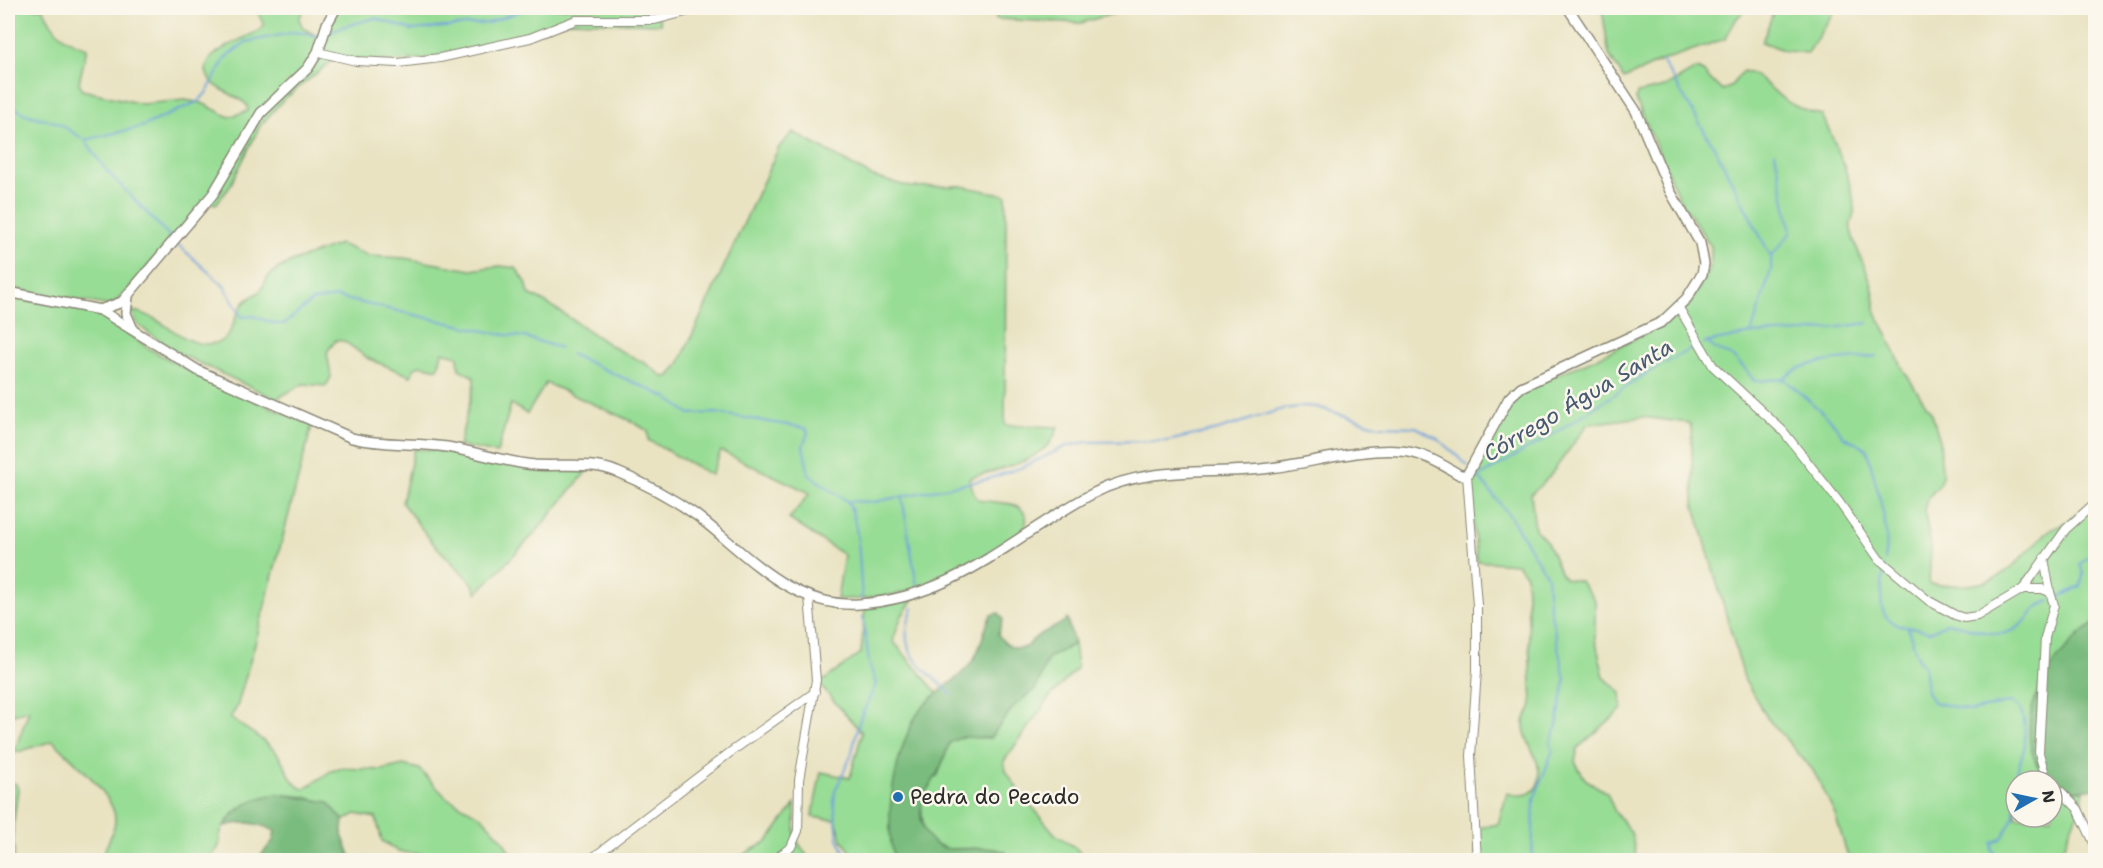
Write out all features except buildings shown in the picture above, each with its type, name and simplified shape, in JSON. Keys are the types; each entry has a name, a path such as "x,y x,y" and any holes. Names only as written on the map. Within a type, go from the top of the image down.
{"street":[{"path":"100,310 120,304 129,295 219,186 261,113 302,74 318,52 327,24 336,8"},
{"path":"318,52 356,61 398,63 440,58 517,41 576,20 655,21 701,8"},
{"path":"1477,861 1471,756 1478,615 1467,475 1509,398 1521,387 1649,329 1679,308 1702,274 1704,264 1703,248 1670,191 1636,111 1568,8"},
{"path":"8,292 100,310 199,371 352,438 371,443 431,445 534,465 592,466 620,472 679,504 764,573 809,596 859,604 921,592 948,582 972,570 1094,493 1137,477 1268,468 1391,451 1426,456 1460,475 1467,475"},
{"path":"129,295 126,313 133,329"},
{"path":"1679,308 1713,366 1783,431 1839,502 1879,559 1929,601 1964,618 1982,613 2024,589 2071,523 2096,502"},
{"path":"2044,558 2052,598 2045,638 2039,753 2044,769"},
{"path":"2024,589 2042,589 2052,598"},
{"path":"774,861 791,847 798,831 799,780 815,692 816,671 809,596"},
{"path":"590,861 732,752 815,692"},
{"path":"2064,795 2078,809 2096,847"}],"green space":[{"path":"8,8 43,8 51,24 60,34 87,48 79,82 82,90 142,104 185,100 202,103 229,117 248,111 247,105 212,82 206,72 207,64 222,49 261,29 264,25 256,9 259,8 304,8 299,19 303,28 321,39 336,8 655,8 661,24 570,21 523,37 435,58 374,63 337,57 283,100 260,126 229,188 216,204 204,201 128,290 111,306 8,288"},
{"path":"996,8 1133,8 1081,23 996,19"},
{"path":"1602,8 1747,8 1737,18 1725,39 1661,61 1624,79 1609,55"},
{"path":"1775,8 1836,8 1808,53 1786,51 1762,42"},
{"path":"1696,69 1703,72 1721,90 1731,85 1743,71 1755,75 1791,104 1822,115 1843,163 1851,190 1854,212 1851,230 1873,289 1875,310 1904,371 1932,414 1940,441 1942,476 1924,509 1931,547 1929,584 1969,585 1996,578 2018,561 2048,532 2062,525 2095,500 2095,623 2078,636 2052,769 2004,769 2004,829 2064,829 2064,789 2084,791 2068,834 2064,851 2065,860 1849,860 1835,814 1812,769 1768,719 1745,681 1694,503 1691,427 1689,423 1642,417 1588,424 1549,477 1531,494 1535,529 1547,542 1561,574 1565,579 1580,581 1595,600 1595,638 1604,677 1621,693 1622,709 1578,748 1575,762 1585,779 1607,793 1615,812 1631,832 1637,860 1477,860 1477,828 1498,824 1507,793 1528,794 1536,787 1539,774 1537,761 1524,726 1532,705 1526,575 1517,564 1477,561 1469,483 1473,482 1473,472 1516,396 1526,387 1595,359 1670,321 1687,308 1706,276 1711,262 1711,246 1679,198 1636,100 1637,93 1665,87"},
{"path":"793,132 873,177 911,187 961,186 1006,195 1005,425 1058,427 1053,439 1034,456 1008,467 969,478 975,496 980,500 1007,503 1020,508 1026,520 1021,532 1007,546 964,570 910,591 874,598 837,599 844,555 789,519 810,493 721,451 711,475 648,440 648,431 631,421 546,383 527,414 511,404 497,453 459,446 474,377 459,369 458,356 442,352 438,369 420,365 414,369 411,376 369,359 344,341 336,340 327,352 331,377 326,386 303,384 276,399 176,352 138,325 131,311 152,317 187,339 206,344 216,343 228,335 240,309 247,300 259,292 273,272 340,244 369,256 404,258 471,270 500,266 516,268 526,282 529,294 560,311 608,344 650,366 663,377 670,376 679,364 779,147"},
{"path":"8,298 63,305 108,318 148,348 206,380 312,425 256,640 237,707 230,718 271,747 295,783 304,789 331,771 342,768 382,770 403,765 419,769 447,798 481,816 502,839 514,860 448,860 437,855 399,852 382,841 376,818 355,814 344,821 334,810 321,803 291,795 260,799 234,813 220,834 218,848 208,860 102,860 115,821 114,811 101,789 53,741 14,753 29,710 8,715"},
{"path":"414,449 437,450 534,470 587,471 536,532 477,593 472,583 432,542 402,503"},
{"path":"913,599 901,617 893,641 938,694 924,707 893,856 895,860 857,860 842,840 836,820 812,817 821,772 850,778 862,733 819,684 861,653 865,608"},
{"path":"999,613 1003,619 998,634 1015,648 1028,646 1036,637 1067,619 1074,644 1048,658 1036,688 1015,705 990,738 962,737 950,742 937,775 924,796 921,813 924,830 934,843 951,849 999,850 1006,852 1008,860 895,860 891,844 891,804 899,761 912,723 921,709 972,662 991,615"},
{"path":"2095,623 2095,788 2076,790 2064,787 2064,769 2040,769 2032,752 2029,736 2034,702 2044,679 2058,658"},
{"path":"1074,644 1077,668 1049,698 1004,761 1006,771 1019,791 1055,834 1076,848 1085,860 1008,860 982,848 948,849 931,842 924,832 921,803 930,782 938,775 950,742 962,737 990,738 1015,705 1036,688 1048,658"},
{"path":"8,781 16,784 18,789 13,826 14,860 8,860"},
{"path":"278,794 328,802 344,821 342,835 352,860 257,860 273,841 275,831 250,823 225,826 235,813 247,804 261,797"},
{"path":"795,804 795,838 810,860 734,860 768,841"}],"waterway":[{"path":"330,33 342,27 375,18 412,30 488,23 528,8"},
{"path":"85,140 141,127 199,101 207,92 226,57 246,42 296,32 319,36"},
{"path":"1662,61 1714,147 1771,257"},
{"name":"Córrego Água Santa","path":"8,103 25,114 58,123 85,140 105,169 171,238"},
{"path":"1751,334 1771,270 1771,257 1791,232 1775,152"},
{"name":"Córrego Água Santa","path":"175,242 224,286 242,317 253,316 276,324 284,324 312,301 336,297 498,334 524,337 560,348"},
{"path":"1704,343 1751,334 1805,332 1868,323"},
{"name":"Córrego Água Santa","path":"1708,342 1714,349 1737,360 1754,381 1784,379 1831,420 1843,436 1867,449 1884,519 1887,547 1885,560"},
{"name":"Córrego Água Santa","path":"1479,477 1557,432 1644,375 1692,348"},
{"name":"Córrego Água Santa","path":"570,354 666,397 690,414 715,413 805,428 808,432 803,447 809,475 847,501 874,502 988,479 1023,467 1067,446 1086,442 1167,441 1218,430 1279,410 1304,406 1317,407 1379,426 1416,427 1438,439 1468,466"},
{"path":"1783,379 1791,372 1813,364 1876,356"},
{"path":"1476,474 1510,516 1547,576 1549,605 1565,680 1557,726 1550,743 1553,750 1534,799 1532,860"},
{"path":"902,497 917,586"},
{"path":"847,501 855,521 857,534 862,601"},
{"name":"Córrego Água Santa","path":"2055,599 2081,586 2083,574 2080,564 2096,550"},
{"name":"Córrego Água Santa","path":"1884,566 1882,609 1892,622 1902,626 1930,631 1947,623 1995,634 2005,633 2014,630 2037,608 2050,601"},
{"path":"913,608 908,624 909,648 922,667 952,695"},
{"path":"848,860 838,838 834,802 835,791 851,756 860,719 876,684 869,663 863,617"},
{"path":"1908,628 1918,659 1924,666 1927,692 1933,702 1971,711 2012,702 2019,707 2024,719 2025,745 2016,776 2014,816 2002,838 1992,843 1992,850 1999,860"}],"place":[{"name":"Pedra do Pecado","path":"898,797"}]}
